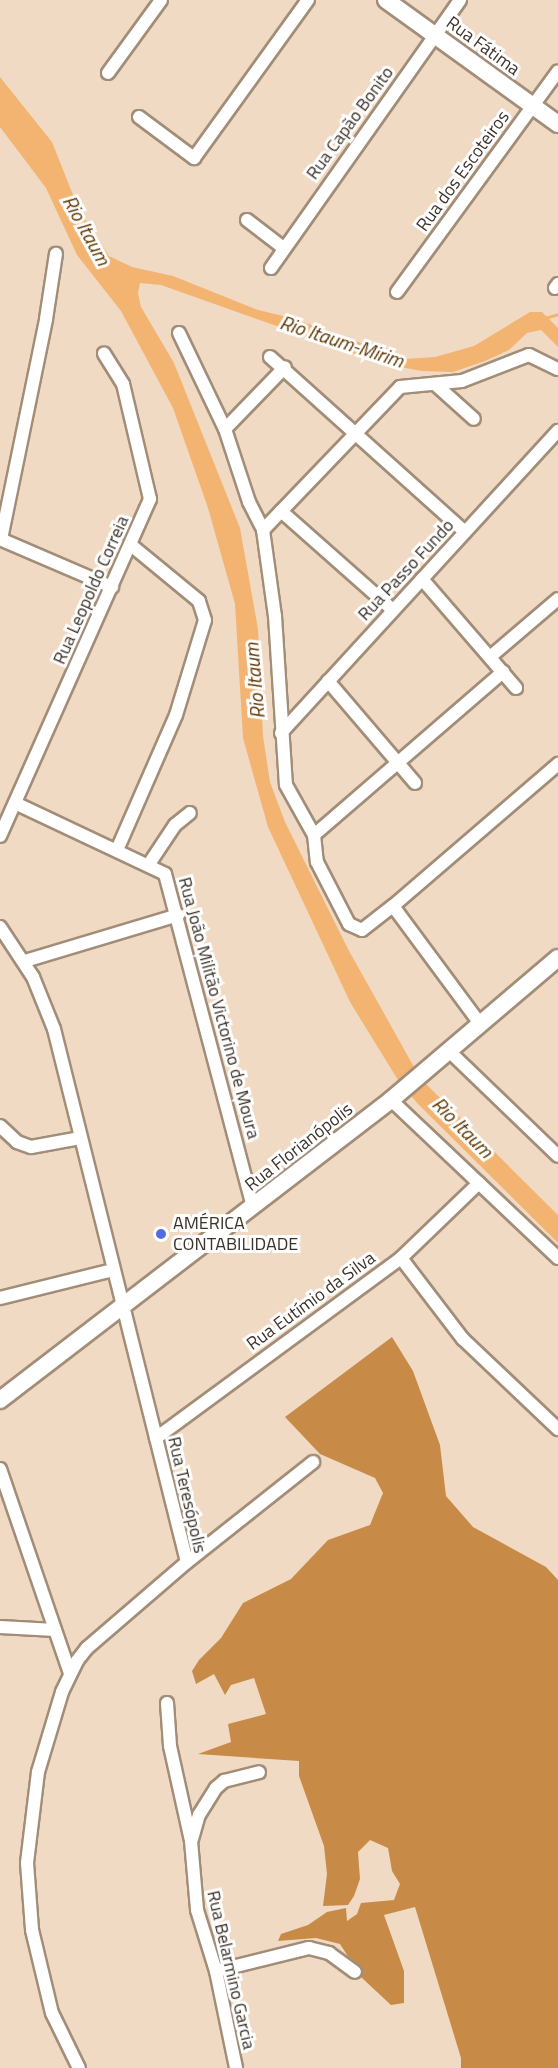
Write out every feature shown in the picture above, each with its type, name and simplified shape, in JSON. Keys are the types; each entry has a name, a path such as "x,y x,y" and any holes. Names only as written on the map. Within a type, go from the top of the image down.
{"main road":[{"name":"Rua Fátima","path":"386,0 558,124"},
{"name":"Rua Florianópolis","path":"0,1400 123,1308 391,1100 558,958"}],"street":[{"path":"108,73 161,0"},
{"path":"139,117 194,158 308,0"},
{"name":"Rua Capão Bonito","path":"271,268 282,247 460,0"},
{"name":"Rua dos Escoteiros","path":"397,292 558,71"},
{"path":"247,220 282,247"},
{"path":"56,254 46,319 1,539 112,587"},
{"path":"179,333 225,429 249,502 263,530 275,616 286,785 314,835 317,862 354,929 368,927 558,764"},
{"name":"Rua Leopoldo Correia","path":"0,836 150,499 149,486 133,435 121,376 104,354"},
{"path":"263,530 393,391 406,386 475,378 529,355 558,369"},
{"path":"270,357 285,367 465,532"},
{"path":"225,429 285,367"},
{"path":"435,384 474,419"},
{"name":"Rua Passo Fundo","path":"281,733 558,431"},
{"path":"281,511 393,610"},
{"path":"117,850 176,715 205,620 199,601 131,545"},
{"path":"422,579 516,688"},
{"path":"490,657 558,599"},
{"path":"314,835 503,672"},
{"path":"328,681 415,783"},
{"name":"Rua João Militão Victorino de Moura","path":"15,803 149,864 165,874 178,915 253,1208"},
{"path":"149,864 175,825 190,813"},
{"path":"393,906 480,1025"},
{"path":"25,961 178,915"},
{"name":"Rua Teresópolis","path":"0,927 25,961 54,1029 187,1562 87,1648 70,1673 34,1795 28,1892 42,1978 62,2037 79,2068"},
{"path":"449,1051 558,1156"},
{"path":"391,1100 558,1258"},
{"path":"0,1126 17,1142 31,1147 80,1138"},
{"name":"Rua Eutímio da Silva","path":"156,1438 401,1258 479,1184"},
{"path":"401,1258 463,1339 558,1429"},
{"path":"0,1298 113,1270"},
{"path":"187,1562 313,1462"},
{"path":"0,1469 70,1673"},
{"path":"0,1627 55,1630"},
{"name":"Rua Belarmino Garcia","path":"167,1703 170,1746 191,1840 197,1910 216,1971 236,2068"},
{"path":"191,1840 200,1815 216,1788 224,1781 259,1772"},
{"path":"216,1971 309,1948 329,1953 355,1972"}],"shaded area":[{"path":"392,1337 413,1371 440,1445 446,1496 473,1527 546,1567 558,1580 558,2068 461,2068 461,2058 415,1907 384,1915 404,1971 404,2003 391,2005 362,1978 340,1944 316,1938 278,1941 281,1934 308,1925 327,1912 346,1908 347,1921 357,1914 361,1903 394,1900 400,1884 392,1871 388,1848 370,1840 358,1852 360,1879 348,1905 323,1906 327,1874 324,1846 299,1776 299,1761 198,1754 231,1742 228,1724 266,1714 254,1678 231,1685 225,1695 214,1674 196,1684 192,1671 199,1660 221,1638 243,1603 291,1579 328,1540 370,1525 383,1493 375,1478 320,1454 285,1417"}],"water":[{"path":"0,77 52,142 79,210 109,256 132,267 173,276 258,310 292,318 405,359 435,357 474,346 530,312 542,312 558,328 558,347 541,330 527,333 509,350 485,361 453,372 422,371 384,364 161,285 140,283 138,293 141,307 174,363 240,528 258,629 263,736 270,782 285,822 348,949 414,1067 426,1084 558,1215 558,1243 418,1104 398,1080 350,1002 268,827 243,738 235,604 208,508 173,408 121,311 77,255 46,188 0,127"}],"waterway":[{"path":"545,318 558,314"}],"place":[{"name":"AMÉRICA CONTABILIDADE","path":"161,1234"}],"water label":[{"name":"Rio Itaum","path":"87,230"},
{"name":"Rio Itaum-Mirim","path":"342,341"},
{"name":"Rio Itaum","path":"254,681"},
{"name":"Rio Itaum","path":"463,1127"}]}
